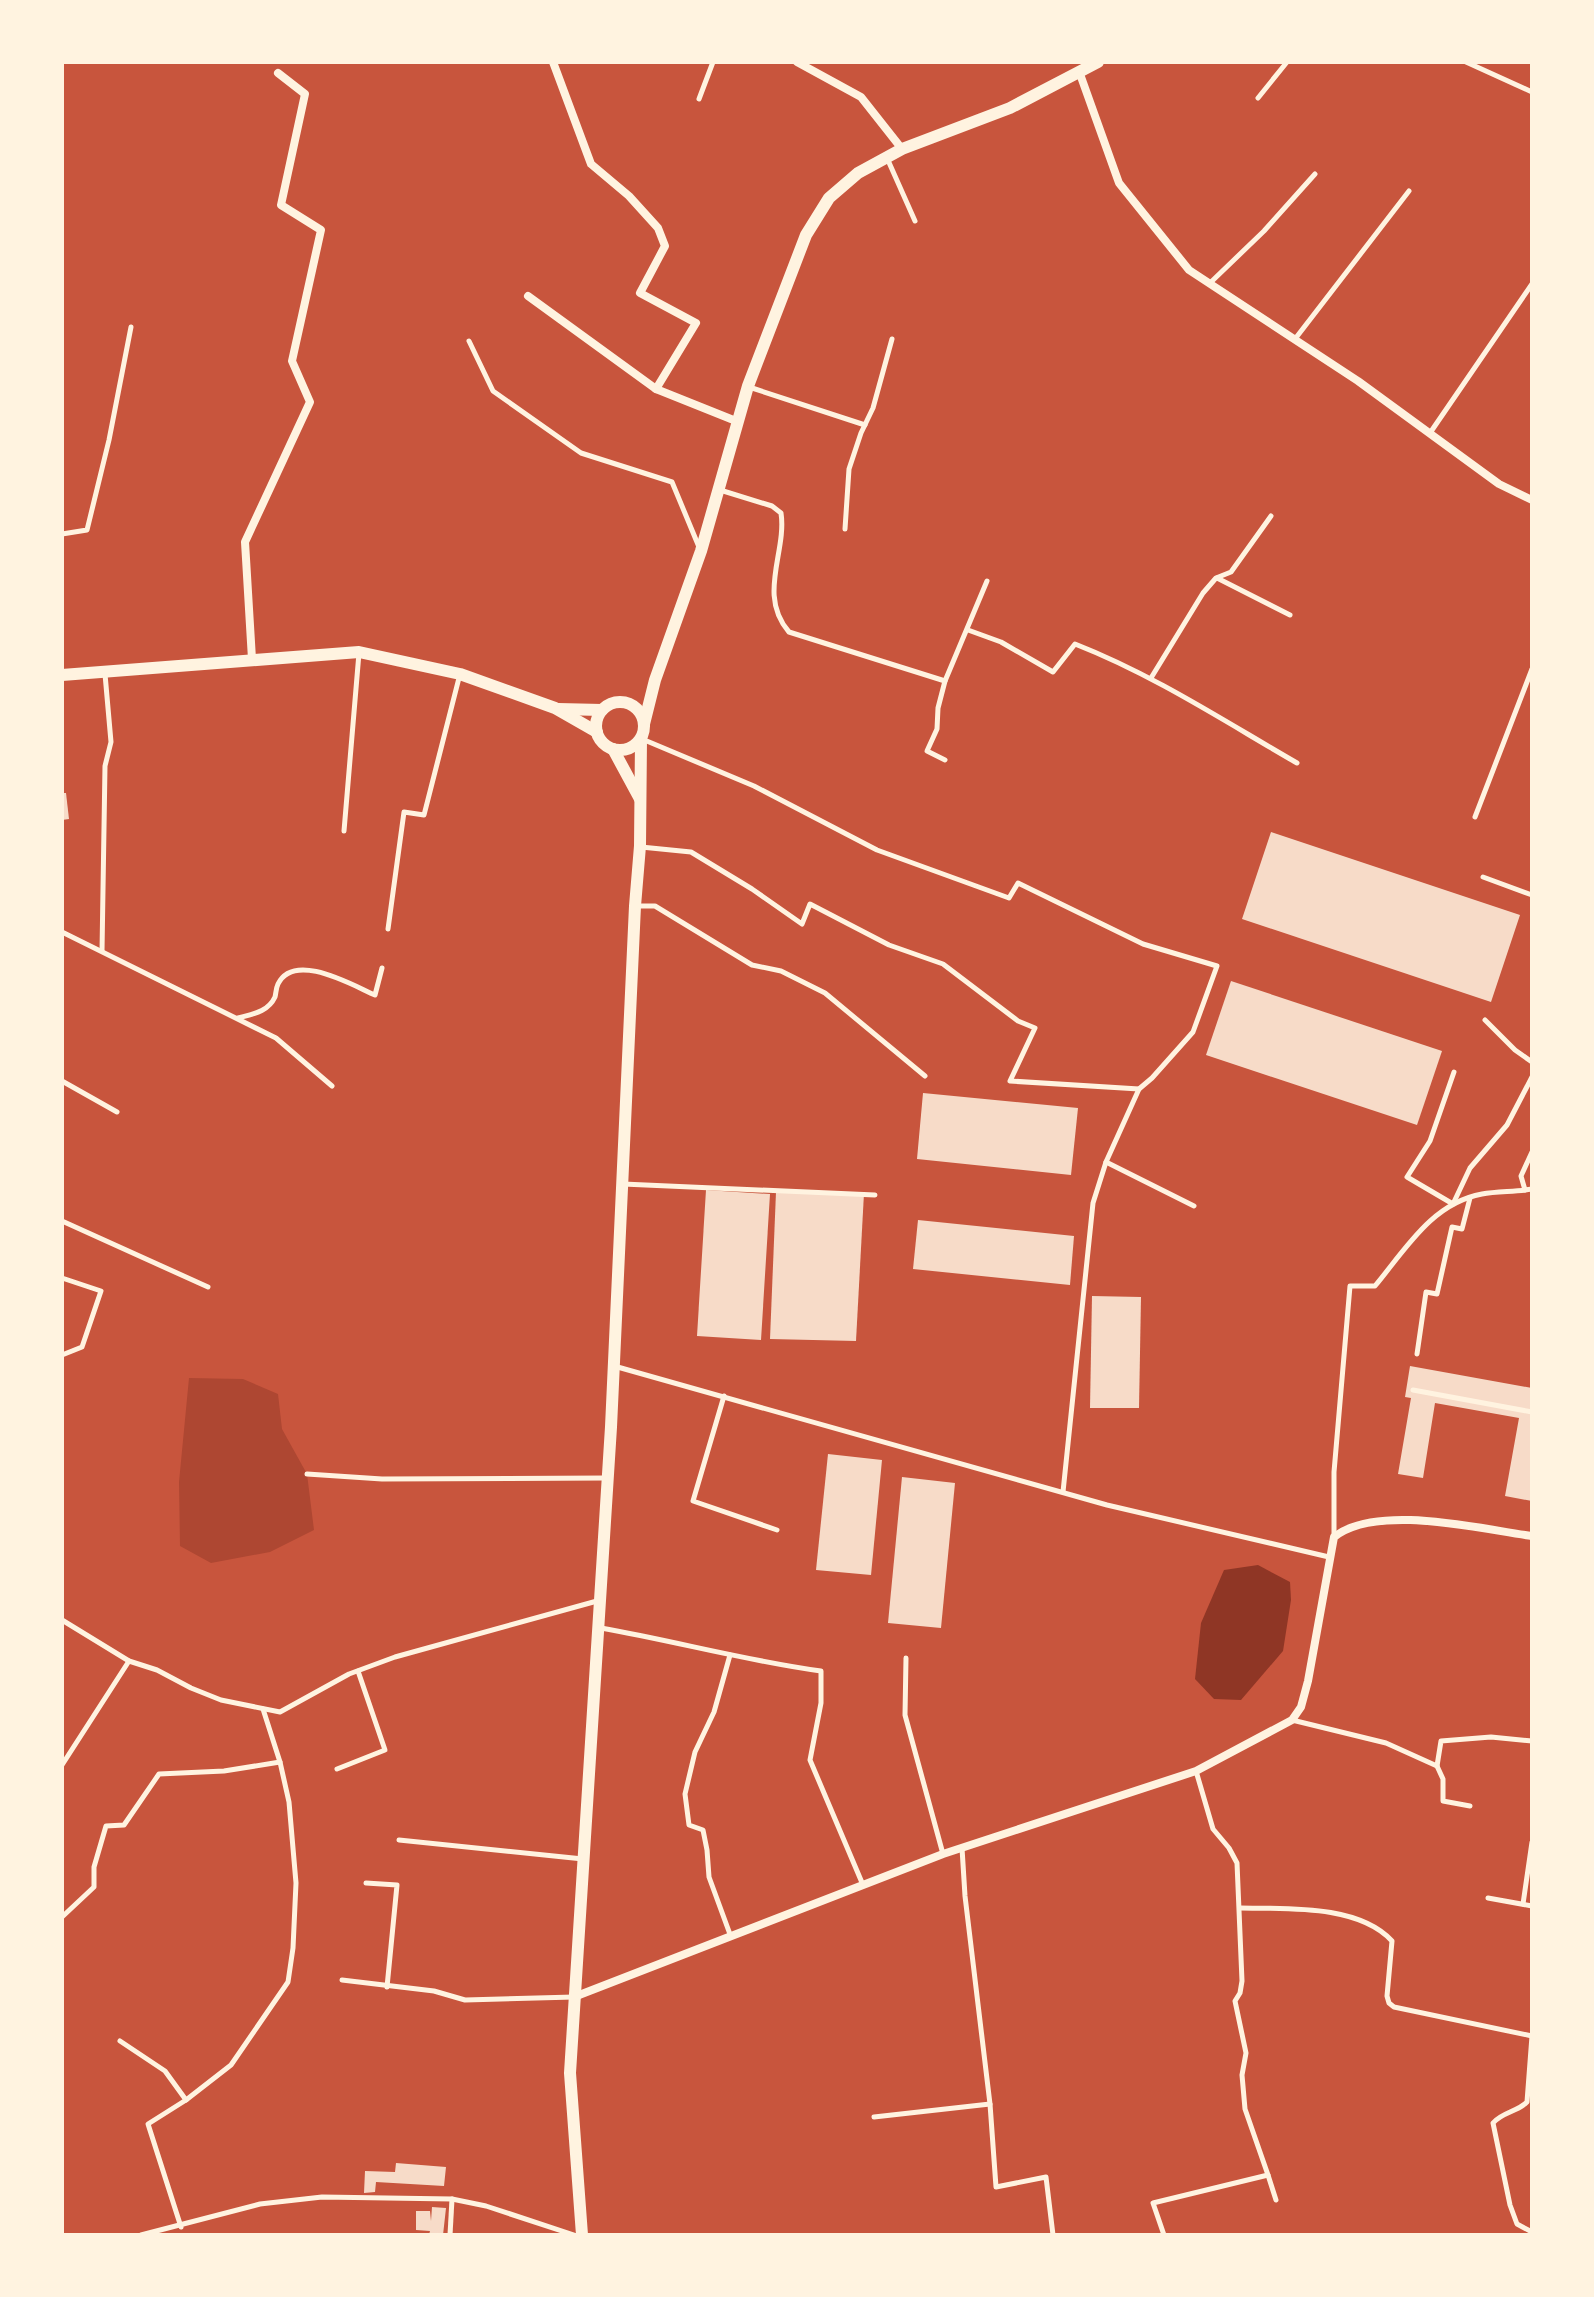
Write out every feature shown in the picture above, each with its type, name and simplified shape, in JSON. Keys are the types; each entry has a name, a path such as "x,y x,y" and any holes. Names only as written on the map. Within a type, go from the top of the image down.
{"street":[{"path":"553,62 591,164 629,196 658,228 665,246 640,293 696,323 656,389"},
{"path":"797,62 861,97 902,149"},
{"path":"582,2235 570,2073 608,1478 644,724 655,680 720,490 736,421 748,386 806,235 829,198 858,173 902,149 1010,108 1098,62"},
{"path":"252,659 245,542 310,402 292,361 321,230 281,205 305,94 278,73"},
{"path":"1080,74 1119,183 1189,270 1294,339 1499,484 1532,500"},
{"path":"528,296 656,389 736,421"},
{"path":"62,675 359,652 460,674 555,708 597,732 613,749 628,749 641,739"},
{"path":"631,705 655,680"},
{"path":"555,708 602,710 615,703 631,705 638,709 644,724"},
{"path":"597,732 596,725 602,710"},
{"path":"613,749 641,802"},
{"path":"574,1997 943,1854 1196,1771 1292,1720 1301,1707 1308,1681 1334,1537 1343,1530 1412,1519 1532,1536"}],"lane":[{"path":"699,99 713,62"},
{"path":"1258,98 1287,62"},
{"path":"1466,62 1532,92"},
{"path":"887,157 915,221"},
{"path":"1209,284 1264,231 1315,174"},
{"path":"1294,339 1409,191"},
{"path":"1430,434 1532,284"},
{"path":"62,534 87,530 109,440 131,327"},
{"path":"845,529 849,469 873,408 892,339"},
{"path":"469,341 493,391 581,453 672,482 701,551"},
{"path":"748,386 865,425"},
{"path":"720,490 772,506 781,513 783,525 775,571 776,610 789,632 945,681"},
{"path":"1151,678 1203,593 1216,578 1231,572 1271,516"},
{"path":"1216,578 1290,615"},
{"path":"945,760 927,751 937,729 938,708 945,681 987,581"},
{"path":"968,630 1001,642 1053,672 1075,644 1151,678 1297,763"},
{"path":"344,831 359,652"},
{"path":"1475,817 1532,669"},
{"path":"102,951 105,766 111,742 105,674"},
{"path":"388,929 404,812 424,815 460,674"},
{"path":"641,739 754,786 877,850 1009,898 1018,883 1143,944 1217,966 1193,1032 1139,1089 1106,1162 1093,1203 1063,1492"},
{"path":"640,846 691,852 802,924 810,904 889,945 943,964 1018,1021 1035,1028 1010,1081 1139,1089"},
{"path":"1483,877 1532,895"},
{"path":"635,906 655,906 752,965 781,971 825,993 925,1076"},
{"path":"62,932 276,1038 332,1086"},
{"path":"237,1018 265,1010 274,999 278,983 288,973 303,968 375,995 382,968"},
{"path":"1485,1020 1532,1062"},
{"path":"1453,1204 1407,1177 1430,1141 1454,1072"},
{"path":"1453,1204 1470,1168 1507,1125 1532,1077"},
{"path":"62,1081 117,1112"},
{"path":"1334,1537 1334,1472 1350,1286 1375,1286 1434,1215 1453,1204 1481,1194 1529,1190 1521,1176 1532,1152"},
{"path":"1106,1162 1194,1206"},
{"path":"622,1184 875,1195"},
{"path":"1417,1354 1426,1292 1437,1294 1452,1227 1462,1229 1471,1198"},
{"path":"62,1221 208,1287"},
{"path":"62,1278 101,1291 82,1347 62,1355"},
{"path":"613,1366 1063,1492 1329,1557"},
{"path":"1413,1390 1532,1412"},
{"path":"724,1396 693,1501 777,1530"},
{"path":"307,1474 382,1479 608,1478"},
{"path":"62,1620 129,1661 157,1670 191,1688 221,1700 280,1712 358,1671 395,1657 598,1600"},
{"path":"599,1628 821,1671 821,1703 810,1760 863,1885"},
{"path":"730,1655 714,1712 695,1752 685,1794 689,1825 703,1830 709,1877 731,1938"},
{"path":"906,1658 905,1715 943,1854"},
{"path":"62,1765 129,1661"},
{"path":"337,1769 385,1750 358,1671"},
{"path":"181,2227 148,2124 186,2100 231,2065 288,1982 296,1883 289,1802 263,1709"},
{"path":"1292,1720 1386,1743 1437,1766"},
{"path":"1470,1806 1443,1801 1443,1779 1437,1766 1441,1741 1491,1737 1532,1741"},
{"path":"62,1917 94,1887 94,1867 106,1826 124,1825 159,1774 224,1771 280,1762"},
{"path":"1196,1771 1213,1829 1237,1863 1242,1981 1235,2001 1246,2053 1242,2087 1245,2109 1276,2200"},
{"path":"399,1840 584,1859"},
{"path":"1523,1904 1532,1842"},
{"path":"962,1848 996,2187 1046,2177 1053,2235"},
{"path":"366,1883 397,1885 387,1987"},
{"path":"1488,1898 1532,1906"},
{"path":"1240,1908 1322,1911 1357,1920 1385,1933 1392,1941 1387,1996 1394,2007 1532,2036 1527,2102 1498,2117 1493,2123 1510,2205 1517,2224 1532,2232"},
{"path":"342,1980 434,1991 465,2000 574,1997"},
{"path":"120,2041 165,2071 186,2100"},
{"path":"874,2117 990,2104"},
{"path":"1164,2235 1153,2203 1268,2175"},
{"path":"141,2235 260,2204 322,2197 452,2199 486,2206 574,2235"},
{"path":"450,2235 452,2199"}],"shaded area":[{"path":"189,1378 243,1379 278,1394 282,1429 307,1474 314,1530 270,1552 211,1563 180,1546 179,1482"},
{"path":"1258,1565 1290,1582 1291,1600 1283,1651 1241,1700 1214,1699 1195,1679 1201,1623 1224,1570"}],"building":[{"path":"62,793 66,793 69,819 62,820"},
{"path":"1271,832 1520,915 1491,1002 1242,919"},
{"path":"1231,981 1442,1051 1417,1125 1206,1055"},
{"path":"923,1093 1078,1108 1071,1175 917,1159"},
{"path":"706,1190 770,1194 761,1340 697,1336"},
{"path":"776,1192 864,1193 856,1341 770,1339"},
{"path":"918,1220 1074,1236 1070,1285 913,1269"},
{"path":"1092,1296 1141,1297 1139,1408 1090,1408"},
{"path":"1410,1366 1532,1388 1532,1501 1505,1496 1519,1418 1435,1403 1423,1478 1398,1474 1411,1398 1405,1397"},
{"path":"828,1454 882,1460 871,1575 816,1570"},
{"path":"902,1477 955,1483 941,1628 888,1623"},
{"path":"396,2163 446,2167 444,2186 376,2182 375,2192 364,2193 365,2171 395,2172"},
{"path":"432,2207 446,2208 443,2235 429,2235 430,2231 416,2230 416,2211 430,2211 431,2221"}]}
